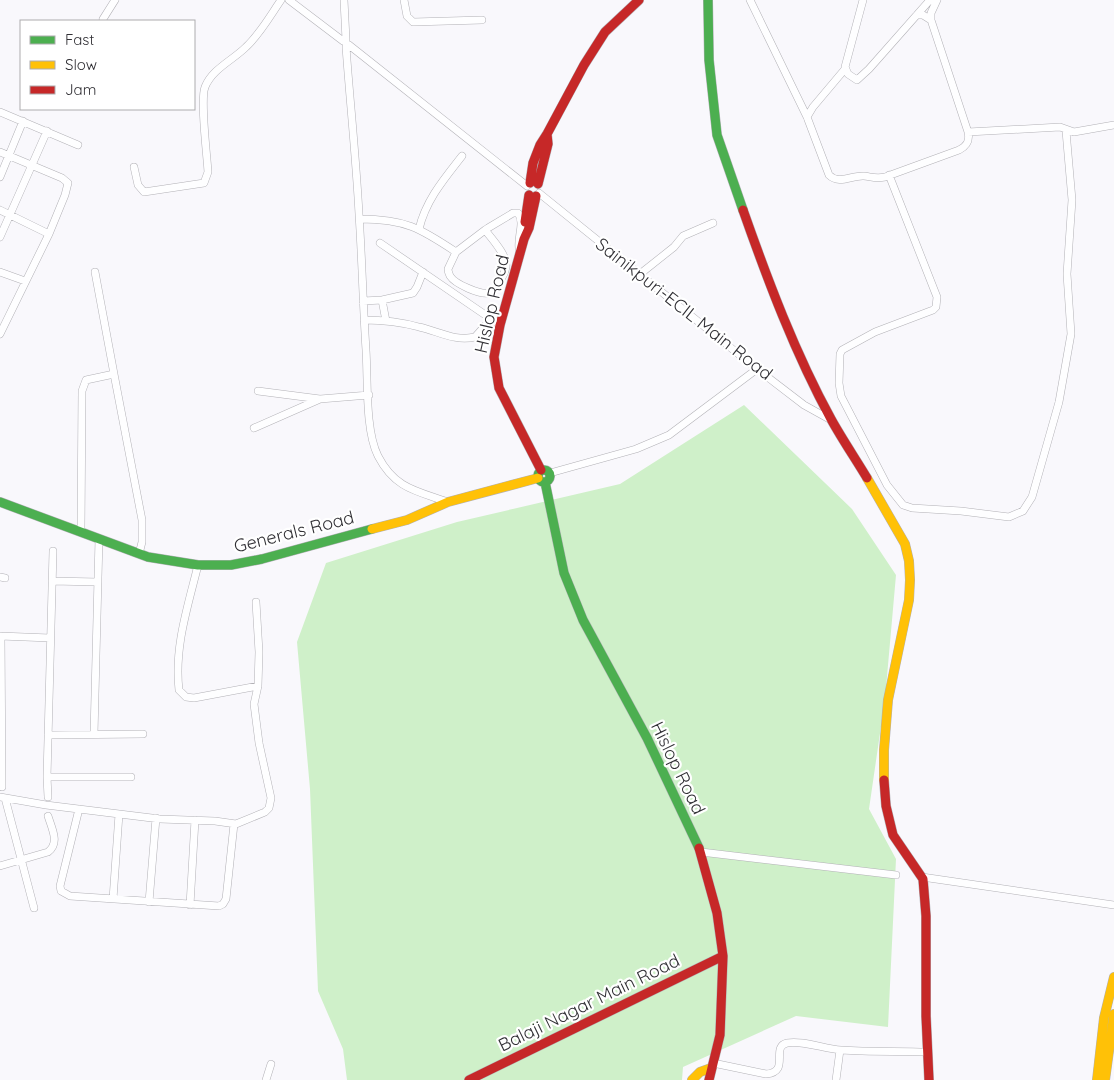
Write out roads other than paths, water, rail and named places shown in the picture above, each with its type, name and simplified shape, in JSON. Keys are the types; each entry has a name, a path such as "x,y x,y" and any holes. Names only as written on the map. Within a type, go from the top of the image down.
{"street":[{"path":"103,19 115,0"},
{"path":"134,167 138,185 144,192 204,183 208,172 203,100 205,86 221,67 246,48 281,0"},
{"name":"Sainikpuri-ECIL Main Road","path":"289,0 640,274 757,369 804,405 831,420"},
{"path":"344,0 360,220 364,320 373,443 384,466 401,484 448,502"},
{"path":"404,0 407,16 413,22 482,20"},
{"name":"Hislop Road","path":"639,0 605,32 580,72 547,134 540,142 534,162 530,223 500,325 494,357 499,388 543,476 564,572 583,620 647,738 701,852 717,913 722,956 720,1035 709,1080"},
{"path":"708,0 709,60 717,135 764,272 799,355 831,420 872,486 909,554 911,580 888,698 884,743 884,779 888,818 894,836 922,877 926,938 929,1080"},
{"path":"750,0 807,117 831,178 840,180 863,176 877,179 959,150 967,144 968,132 931,20 931,13 937,0"},
{"path":"807,117 813,106 845,69 863,0"},
{"path":"845,69 851,77 859,79 930,0"},
{"path":"918,15 931,20"},
{"path":"0,112 78,145"},
{"path":"0,177 23,121"},
{"path":"968,132 1060,127 1076,132 1114,125"},
{"path":"889,175 937,297 936,306 933,310 875,332 842,350 840,354 839,383 841,396 887,486 903,505 912,508 961,511 1009,517 1023,511 1032,497 1059,402 1070,343 1071,326 1067,274 1072,200 1066,130"},
{"path":"0,237 46,131"},
{"path":"0,152 62,178 68,183 49,234 0,331"},
{"path":"419,229 425,208 432,196 462,156"},
{"path":"0,210 49,234"},
{"path":"485,230 500,250 506,267 493,291 486,293 477,292 461,285 450,277 448,269 456,252 485,230 513,213 518,213 521,220 518,244 520,254"},
{"path":"360,220 391,221 419,229 456,252"},
{"path":"640,274 674,247 682,236 713,223"},
{"path":"380,243 500,325"},
{"path":"0,272 25,281"},
{"path":"95,272 142,520 140,554"},
{"path":"363,301 382,300 413,293 423,272"},
{"path":"382,300 386,321"},
{"path":"364,320 386,321 420,327 462,339 475,337 491,319"},
{"path":"543,476 636,449 669,435 757,369"},
{"path":"81,530 82,391 86,380 114,374"},
{"path":"258,391 320,399 369,395"},
{"path":"254,428 320,399"},
{"name":"Generals Road","path":"0,502 81,530 99,539 140,554 198,565 231,565 257,560 407,520 448,502 543,476"},
{"path":"94,734 99,539"},
{"path":"48,797 53,551"},
{"path":"198,565 180,637 179,690 186,697 194,698 258,686"},
{"path":"52,582 98,582"},
{"path":"34,908 2,798 119,814 234,824 265,812 269,808 271,802 259,743 254,704 258,686 259,652 256,602"},
{"path":"2,787 1,636 50,638"},
{"path":"48,735 143,734"},
{"path":"47,777 131,777"},
{"path":"79,809 60,886 61,891 70,896 219,906 226,899 234,824"},
{"path":"113,899 119,814"},
{"path":"0,866 48,852 53,848 55,840 48,816"},
{"path":"150,902 156,818"},
{"path":"190,905 195,820"},
{"path":"701,852 896,874"},
{"path":"922,877 1114,905"},
{"name":"Balaji Nagar Main Road","path":"469,1080 722,956"},
{"path":"1105,1080 1114,977"},
{"path":"1097,1080 1111,1018"},
{"path":"692,1080 702,1070 712,1066 766,1074 774,1073 779,1067 780,1050 786,1044 804,1044 840,1050 927,1052"},
{"path":"836,1080 840,1050"},
{"path":"266,1080 271,1064"}]}
